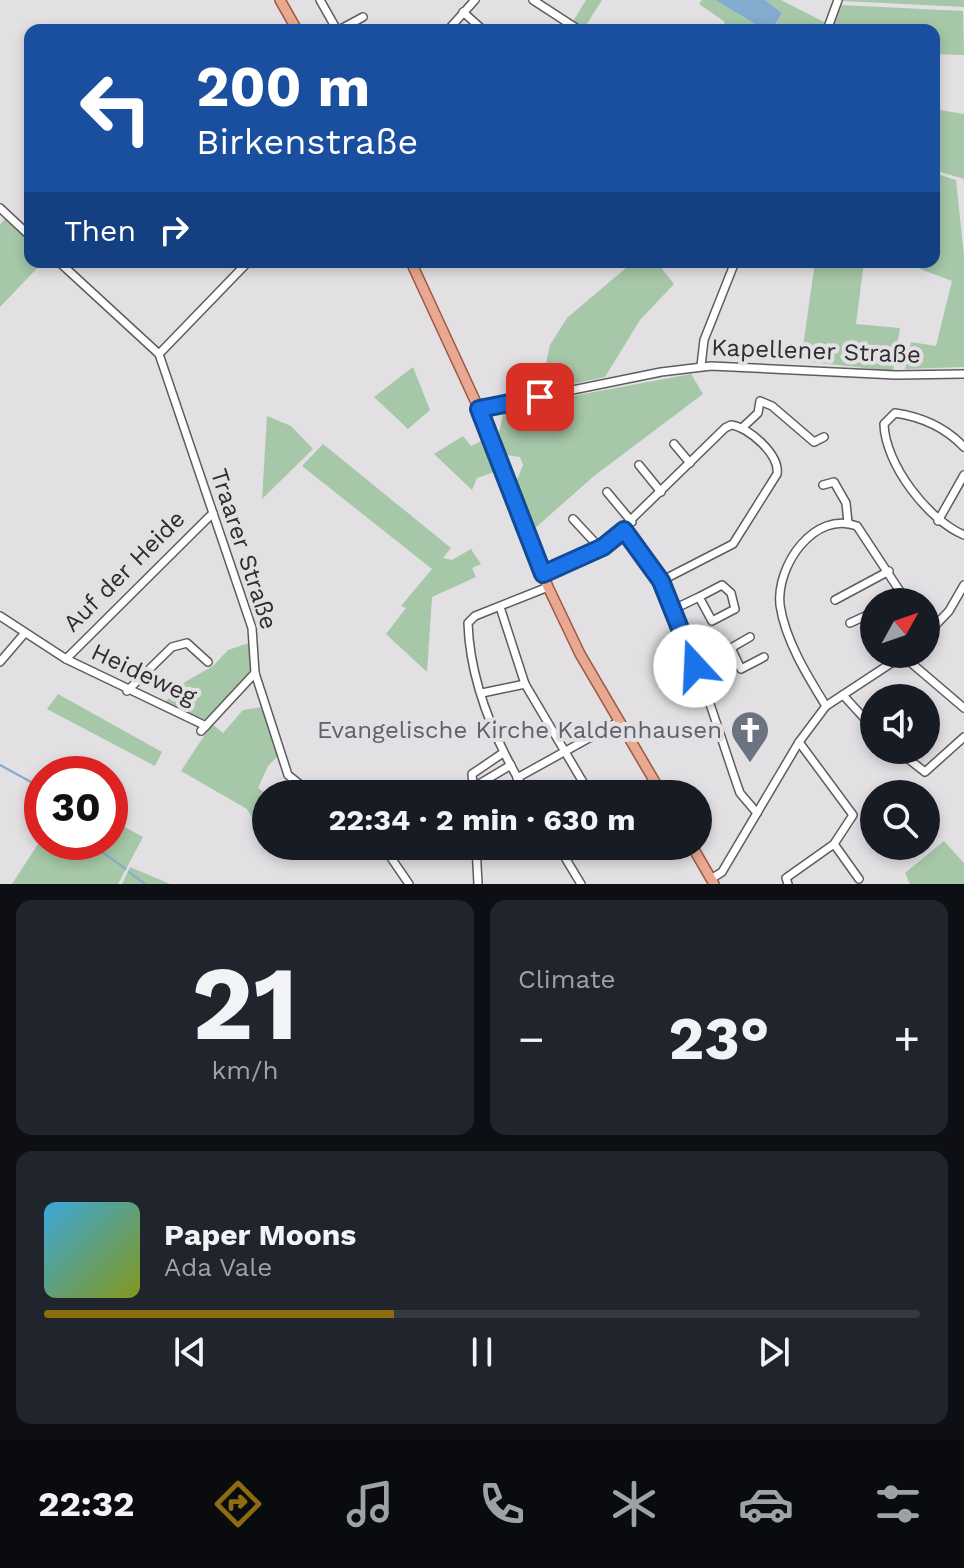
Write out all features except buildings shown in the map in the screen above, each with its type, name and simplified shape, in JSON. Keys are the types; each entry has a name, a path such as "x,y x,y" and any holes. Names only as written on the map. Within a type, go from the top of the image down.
{"main road":[{"path":"280,0 294,24"},
{"path":"414,268 479,409 548,587 618,722 653,780"},
{"path":"700,860 712,882"}],"street":[{"path":"320,0 334,24"},
{"path":"453,24 475,0"},
{"path":"533,0 570,24"},
{"path":"548,10 554,0"},
{"path":"829,24 838,0"},
{"path":"463,12 476,24"},
{"path":"350,24 363,17"},
{"path":"0,208 24,230"},
{"path":"66,268 159,354 242,268"},
{"path":"701,366 704,340 733,268"},
{"name":"Traarer Straße","path":"159,354 252,628 255,673 288,775 294,780"},
{"name":"Kapellener Straße","path":"479,409 701,366 765,366 896,375 964,374"},
{"path":"742,428 758,413 760,401 772,406 814,442 824,437"},
{"path":"964,447 946,431 922,419 895,413 884,424 895,464 938,521 964,535"},
{"path":"543,574 600,548 624,530 725,428 731,425 742,428 770,454 778,468 777,474 733,544 661,581"},
{"path":"674,444 690,463"},
{"path":"639,465 661,492"},
{"path":"938,521 964,475"},
{"path":"823,485 834,482 846,503 848,523"},
{"path":"607,492 632,522"},
{"name":"Auf der Heide","path":"66,659 213,513"},
{"path":"573,519 600,548"},
{"path":"826,706 788,632 780,602 781,591 806,539 826,525 848,523 862,531 899,588"},
{"path":"624,530 661,581 674,609 740,793 757,813"},
{"path":"835,600 889,571"},
{"path":"674,609 722,585 731,593 735,609 712,621 699,597"},
{"path":"940,620 961,600 964,585"},
{"path":"548,587 475,616 468,623 482,693 503,753 517,778 618,722"},
{"path":"500,607 525,684 581,780"},
{"name":"Heideweg","path":"0,616 66,659 204,728 255,673"},
{"path":"850,623 860,618"},
{"path":"0,662 24,634"},
{"path":"728,680 718,654 750,637"},
{"path":"127,691 172,647 180,643 187,643 208,662"},
{"path":"731,648 741,669"},
{"path":"704,691 764,657"},
{"path":"712,882 722,872 799,742 826,706 884,668"},
{"path":"919,668 964,708"},
{"path":"482,693 525,684"},
{"path":"843,695 860,714"},
{"path":"940,759 964,737"},
{"path":"783,868 787,881 834,844 853,815 799,742"},
{"path":"473,780 472,774 503,753"},
{"path":"915,764 925,772 934,764"},
{"path":"489,780 511,765"},
{"path":"834,844 859,879"},
{"path":"393,860 409,884"},
{"path":"477,860 478,884"},
{"path":"567,860 581,884"}],"green space":[{"path":"586,0 602,0 587,24 572,23"},
{"path":"702,0 717,0 755,24 724,24 699,4"},
{"path":"765,0 781,0 826,23 776,24 782,13"},
{"path":"840,0 964,0 964,7 843,1"},
{"path":"841,5 963,11 964,55 940,54 940,24 832,24"},
{"path":"940,110 964,114 964,179 940,172"},
{"path":"940,175 956,180 964,256 964,367 905,369 911,342 936,346 952,281 920,269 940,268"},
{"path":"6,217 24,234 24,268 37,268 0,307 0,225"},
{"path":"626,268 663,268 674,284 640,320 605,377 540,391 550,345 567,318"},
{"path":"814,268 863,268 856,324 900,328 893,371 801,361"},
{"path":"413,367 430,410 408,429 374,397"},
{"path":"691,374 703,394 594,476 534,529 515,485 523,465 520,457 507,455 499,433 503,414 578,395"},
{"path":"267,416 291,426 313,449 262,499"},
{"path":"463,436 471,446 485,439 519,526 516,528 494,472 477,478 472,490 434,454"},
{"path":"323,444 451,548 443,558 452,560 471,549 481,564 472,568 476,577 432,597 427,672 386,634 406,608 401,606 432,569 302,466"},
{"path":"252,642 250,673 206,720 164,703 185,682 213,666 228,650"},
{"path":"58,694 162,752 155,766 47,709"},
{"path":"262,707 278,756 268,766 262,780 252,780 252,818 247,809 181,771 212,724 223,733 243,710"},
{"path":"128,829 143,837 118,884 12,884 28,860 128,860"},
{"path":"944,841 964,863 964,884 910,884 905,873 921,860 940,860 940,844"},
{"path":"130,867 170,884 122,884"}],"water":[{"path":"716,0 765,0 782,13 776,24 755,24"}],"waterway":[{"path":"0,765 24,778"},
{"path":"113,860 126,869"},
{"path":"129,872 145,884"}],"place":[{"name":"Evangelische Kirche Kaldenhausen","path":"750,764"}],"route":[{"path":"540,397 479,409 543,574 603,547 624,530 661,581 695,666"}]}
